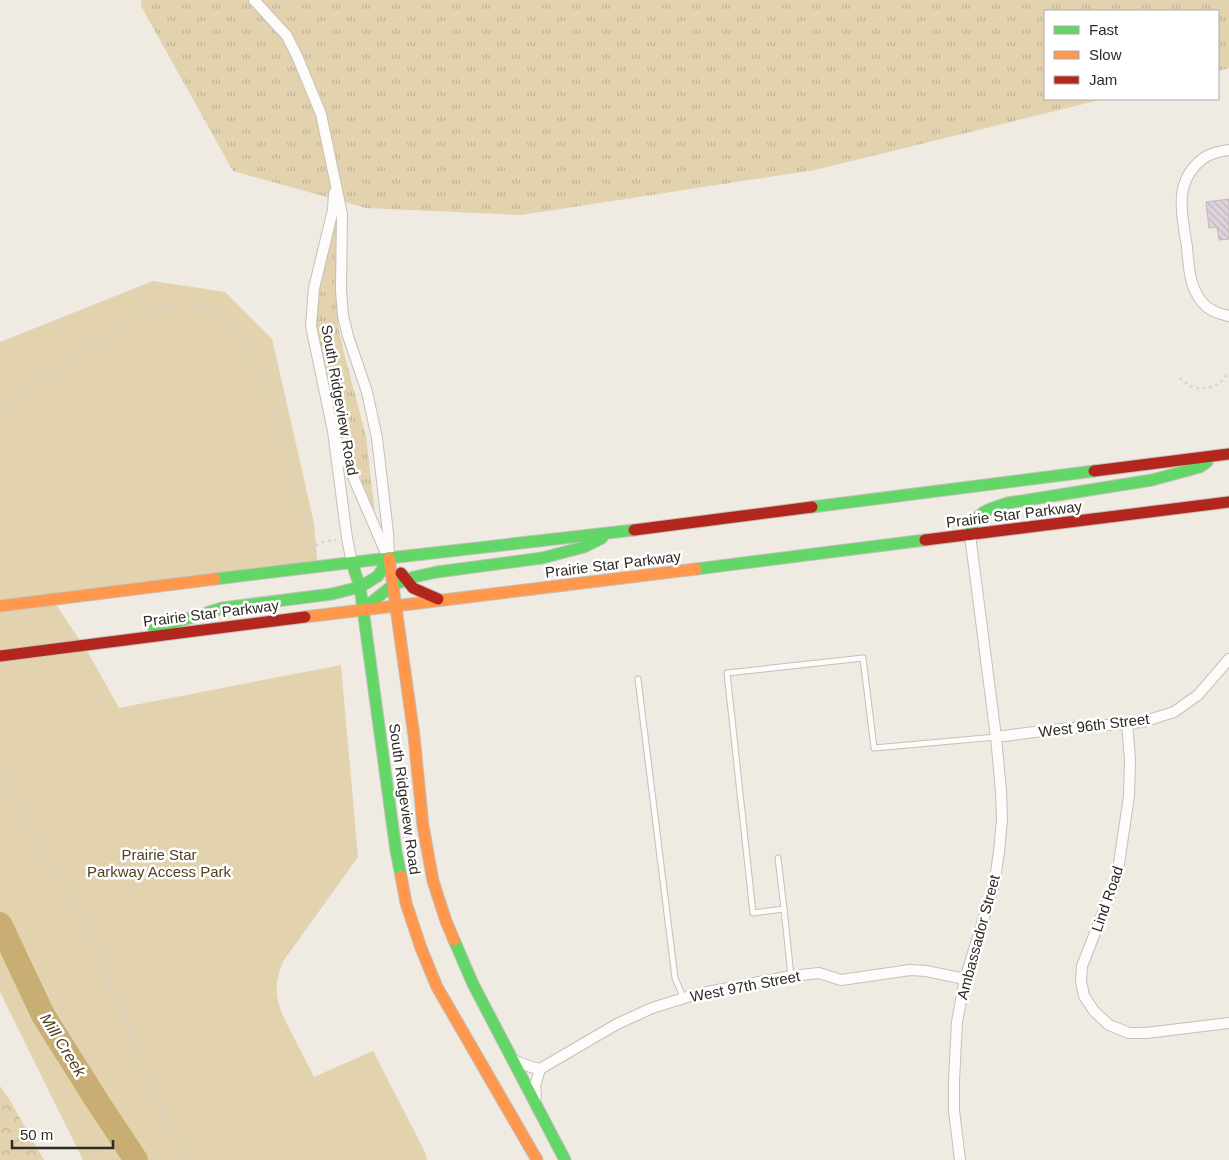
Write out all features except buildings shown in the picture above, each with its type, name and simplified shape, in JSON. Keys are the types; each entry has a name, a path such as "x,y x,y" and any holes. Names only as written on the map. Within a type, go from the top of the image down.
{"main road":[{"name":"Prairie Star Parkway","path":"0,606 388,558 612,533 1229,454"},
{"path":"970,535 971,525 976,517 988,509 1008,503 1152,480 1200,467 1216,456"},
{"name":"Prairie Star Parkway","path":"0,656 363,609 580,584 1229,502"},
{"path":"363,609 393,585 414,577 437,572 542,558 584,547 612,533"},
{"path":"132,638 161,626 222,608 332,594 360,587 378,576 388,558 413,588 440,600"},
{"name":"South Ridgeview Road","path":"388,558 414,736 423,826 433,881 446,921 473,984 565,1160"},
{"name":"South Ridgeview Road","path":"352,563 360,587 396,851 406,903 436,987 537,1160"}],"street":[{"path":"254,0 287,36 297,56 321,114 335,179"},
{"path":"1229,150 1208,155 1199,162 1186,178 1182,196 1191,282 1203,303 1215,313 1229,316"},
{"name":"South Ridgeview Road","path":"335,179 333,210 314,288 310,326 332,431 352,563"},
{"name":"South Ridgeview Road","path":"335,179 342,214 341,290 343,316 367,392 377,438 388,533 388,558"},
{"path":"332,431 388,558"},
{"name":"Ambassador Street","path":"960,1160 954,1110 957,1022 965,979 994,885 999,852 1001,810 996,737 970,535"},
{"name":"West 96th Street","path":"996,737 1142,722 1174,712 1198,696 1229,659"},
{"name":"Lind Road","path":"1127,723 1130,759 1129,796 1118,877 1082,966 1081,981 1084,996 1094,1011 1109,1025 1128,1033 1146,1033 1229,1023"},
{"name":"West 97th Street","path":"540,1069 617,1024 652,1008 697,994 791,976 819,973 840,980 910,970 926,971 965,979"},
{"path":"512,1060 540,1069 535,1086 537,1107"}],"lane":[{"path":"784,909 753,913 727,673 863,658 874,748 996,737"},
{"path":"638,679 675,978 683,997"},
{"path":"778,858 791,976"}],"path":[{"path":"0,406 72,362 149,311 164,305 178,303 205,308 230,324 253,354 291,464 312,546 334,540"},
{"path":"1180,378 1190,386 1200,389 1212,387 1220,383 1229,372"},
{"path":"0,776 97,951 183,1160"}],"green space":[{"path":"141,0 1229,0 1229,68 1219,71 1219,10 1044,10 1044,100 1100,100 815,170 521,215 366,208 233,171 141,6"},
{"path":"333,222 337,222 338,325 366,436 375,514 349,449 326,376 317,335 319,292"},
{"name":"Prairie Star Parkway Access Park","path":"153,281 225,292 272,339 314,523 318,568 53,600 90,656 119,708 341,665 358,857 284,960 277,980 278,998 283,1015 314,1077 373,1051 426,1154 427,1160 83,1160 0,992 0,342"},
{"path":"0,1086 9,1099 44,1160 0,1160"}],"waterway":[{"name":"Mill Creek","path":"0,924 43,1015 136,1160"}],"traffic: fast":[{"path":"970,535 972,527 979,516 1001,505 1152,480 1200,467 1207,462"},
{"path":"812,507 1094,471"},
{"path":"215,579 634,530"},
{"path":"363,609 393,585 414,577 437,572 542,558 584,547 602,538"},
{"path":"696,569 925,540"},
{"path":"154,629 222,608 332,594 360,587 378,576 389,558"},
{"path":"352,563 360,587 401,876"},
{"path":"454,940 473,984 565,1160"}],"traffic: slow":[{"path":"389,558 414,736 423,826 433,881 454,940"},
{"path":"305,617 696,569"},
{"path":"0,606 215,579"},
{"path":"401,876 406,903 421,948 437,987 537,1160"}],"traffic: jam":[{"path":"1094,471 1229,454"},
{"path":"925,540 1229,502"},
{"path":"634,530 812,507"},
{"path":"401,573 413,588 438,599"},
{"path":"0,656 305,617"}]}
